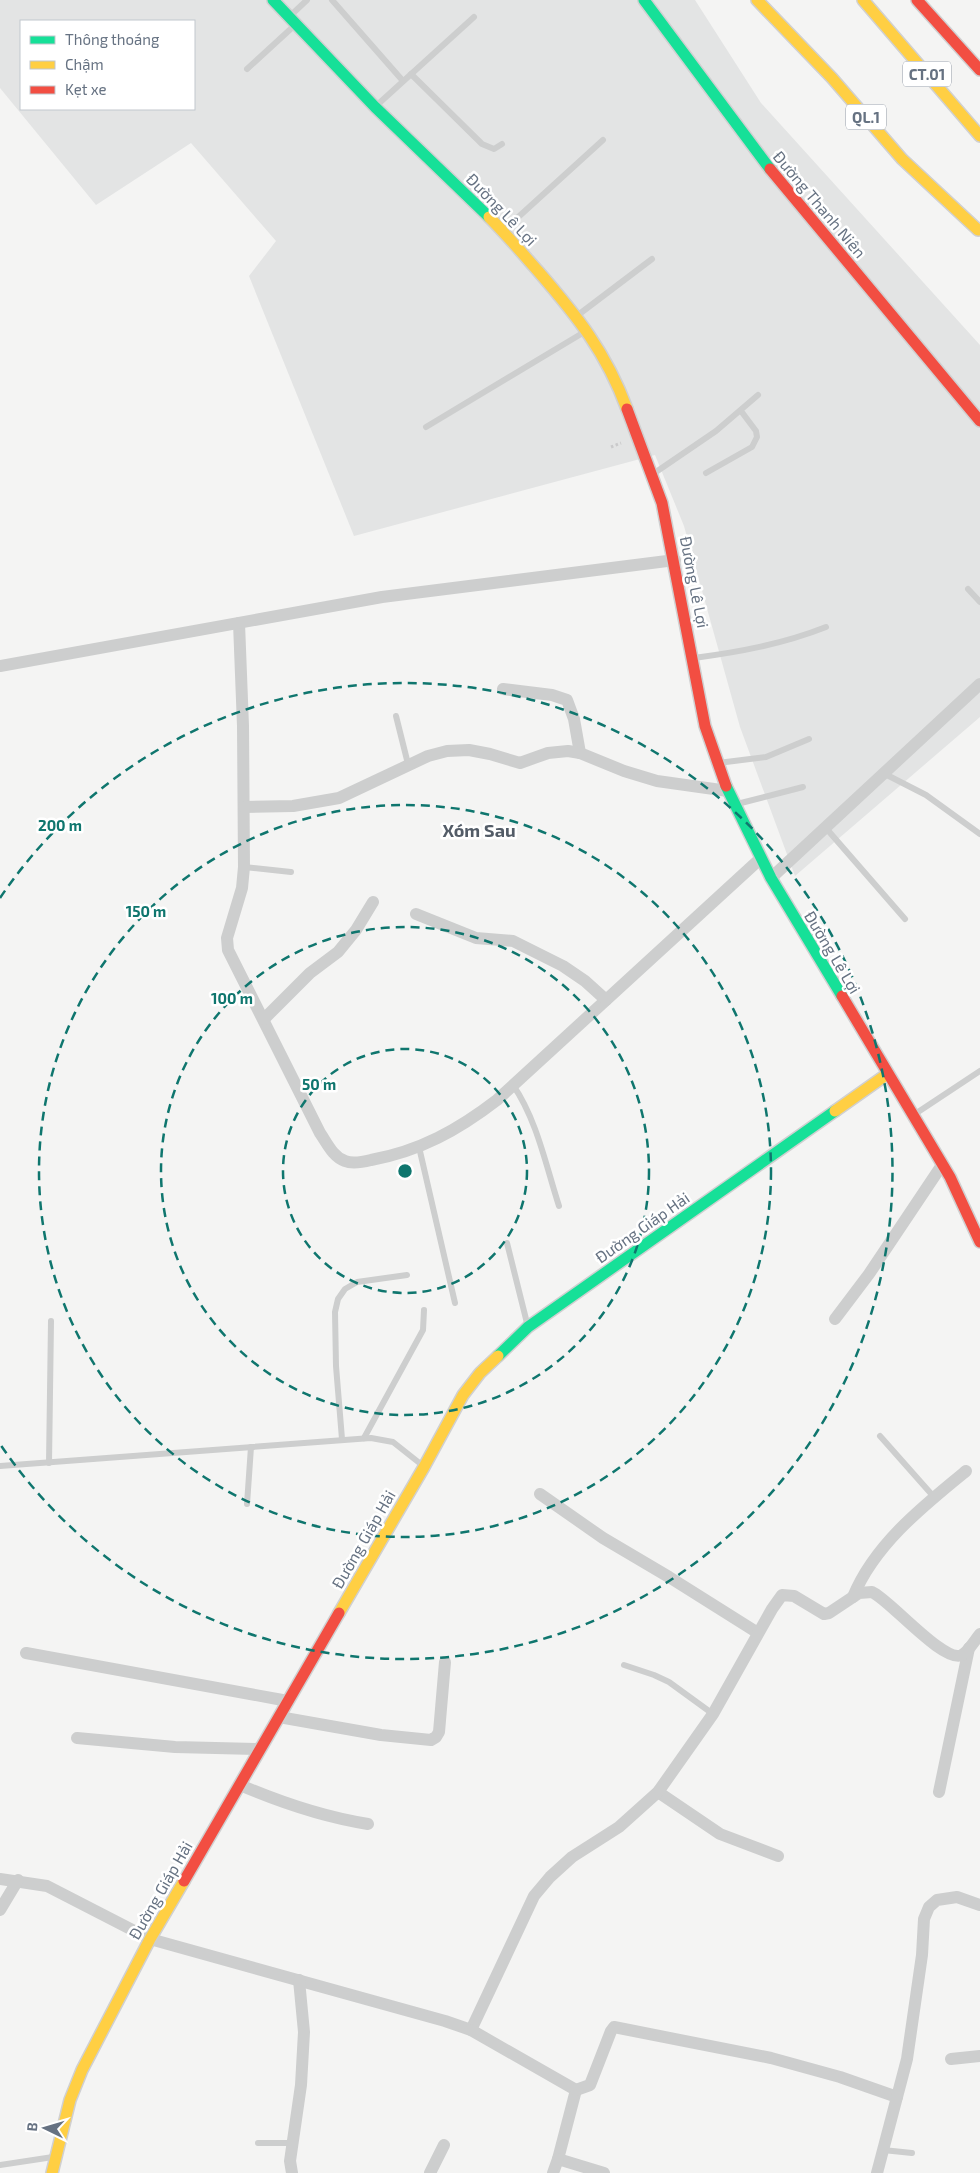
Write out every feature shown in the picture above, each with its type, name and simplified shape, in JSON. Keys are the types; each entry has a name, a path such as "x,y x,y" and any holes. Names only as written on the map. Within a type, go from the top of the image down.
{"main road":[{"name":"Đường Lê Lợi","path":"273,0 375,107 503,230 578,316 617,382 662,503 675,560 705,726 728,791 771,878 886,1075 942,1165 980,1242"},
{"name":"Đường Thanh Niên","path":"644,0 758,155 980,421"},
{"name":"QL.1","path":"758,0 832,78 902,159 979,231"},
{"name":"CT.01","path":"864,0 980,136"},
{"path":"917,0 980,70"},
{"path":"780,7 979,231"},
{"name":"Đường Giáp Hải","path":"52,2173 70,2100 82,2070 150,1939 424,1467 463,1395 480,1373 528,1327 886,1075"}],"street":[{"path":"0,666 382,597 675,560"},
{"path":"239,623 244,867 242,888 227,944 231,957 320,1133 334,1155 346,1162 360,1162 387,1157 420,1147 466,1123 513,1085 762,858"},
{"path":"771,878 980,684"},
{"path":"503,689 552,695 567,700 574,719 580,753"},
{"path":"244,807 293,806 339,798 428,756 446,751 469,750 520,763 553,752 580,753 606,762 624,771 658,781 728,791"},
{"path":"264,1019 310,973 338,952 356,930 373,902"},
{"path":"416,914 476,938 498,938 521,944 563,966 585,981 606,1000"},
{"path":"835,1319 869,1274 942,1165"},
{"path":"854,1596 859,1583 881,1550 934,1497 966,1471"},
{"path":"540,1494 603,1538 668,1576 758,1633"},
{"path":"471,2030 534,1896 572,1856 619,1827 658,1792 713,1714 758,1633 782,1595 794,1596 824,1614 829,1613 854,1596 865,1592 878,1595 926,1638 950,1654 961,1656 980,1634"},
{"path":"939,1792 969,1647"},
{"path":"26,1653 288,1701"},
{"path":"279,1717 381,1735 431,1740 440,1732 445,1662"},
{"path":"77,1738 175,1747 260,1749"},
{"path":"240,1785 278,1801 314,1813 368,1824"},
{"path":"658,1792 698,1821 720,1834 778,1856"},
{"path":"0,1879 18,1880 47,1886 150,1939 445,2021 471,2030 576,2090 590,2086 610,2031 614,2026 771,2058 840,2077 897,2097"},
{"path":"0,1910 18,1880"},
{"path":"878,2173 907,2059 922,1955 924,1919 929,1907 937,1900 957,1897 980,1905"},
{"path":"292,2173 290,2161 301,2085 304,2032 299,1980"},
{"path":"951,2059 980,2056"},
{"path":"552,2173 558,2159 576,2090"},
{"path":"430,2173 444,2145"},
{"path":"558,2159 604,2173"}],"lane":[{"path":"247,68 293,21 307,0"},
{"path":"332,0 403,81"},
{"path":"375,107 474,17"},
{"path":"411,74 482,144 494,149 502,144"},
{"path":"503,230 603,140"},
{"path":"578,316 652,259"},
{"path":"426,427 587,330"},
{"path":"652,475 716,431 758,395"},
{"path":"706,473 752,447 755,442 756,431 741,411"},
{"path":"968,589 980,602"},
{"path":"692,658 772,645 797,639 826,627"},
{"path":"396,716 408,764"},
{"path":"717,763 766,757 809,739"},
{"path":"883,773 926,795 980,834"},
{"path":"734,805 803,787"},
{"path":"825,827 905,919"},
{"path":"244,867 291,872"},
{"path":"912,1116 980,1071"},
{"path":"513,1085 529,1115 559,1206"},
{"path":"420,1147 455,1303"},
{"path":"507,1243 528,1327"},
{"path":"342,1439 336,1366 335,1312 338,1299 346,1289 358,1282 407,1275"},
{"path":"364,1438 423,1330 424,1310"},
{"path":"49,1462 51,1321"},
{"path":"880,1436 934,1497"},
{"path":"0,1466 364,1438 393,1442 424,1467"},
{"path":"247,1504 251,1447"},
{"path":"624,1665 668,1682 713,1714"},
{"path":"258,2143 292,2143"},
{"path":"883,2150 912,2153"},
{"path":"0,2165 55,2157"}],"shaded area":[{"path":"0,0 695,0 761,103 980,345 980,717 795,876 740,727 684,526 655,455 354,536 249,276 276,241 191,143 96,205 0,88"}],"traffic: fast":[{"path":"273,0 375,107 489,217"},
{"path":"644,0 770,169"},
{"path":"726,786 771,878 842,996"},
{"path":"498,1356 528,1327 835,1111"}],"traffic: slow":[{"path":"757,0 832,78 902,159 978,230"},
{"path":"863,0 980,136"},
{"path":"489,217 578,319 610,370 627,409"},
{"path":"835,1111 886,1075"},
{"path":"339,1613 424,1467 463,1395 480,1373 498,1356"},
{"path":"52,2173 70,2100 82,2070 150,1939 184,1881"}],"traffic: jam":[{"path":"917,0 980,70"},
{"path":"770,169 980,421"},
{"path":"627,409 662,503 705,726 726,786"},
{"path":"842,996 950,1177 980,1242"},
{"path":"184,1881 339,1613"}],"district":[{"name":"Xóm Sau","path":"479,830"}]}
